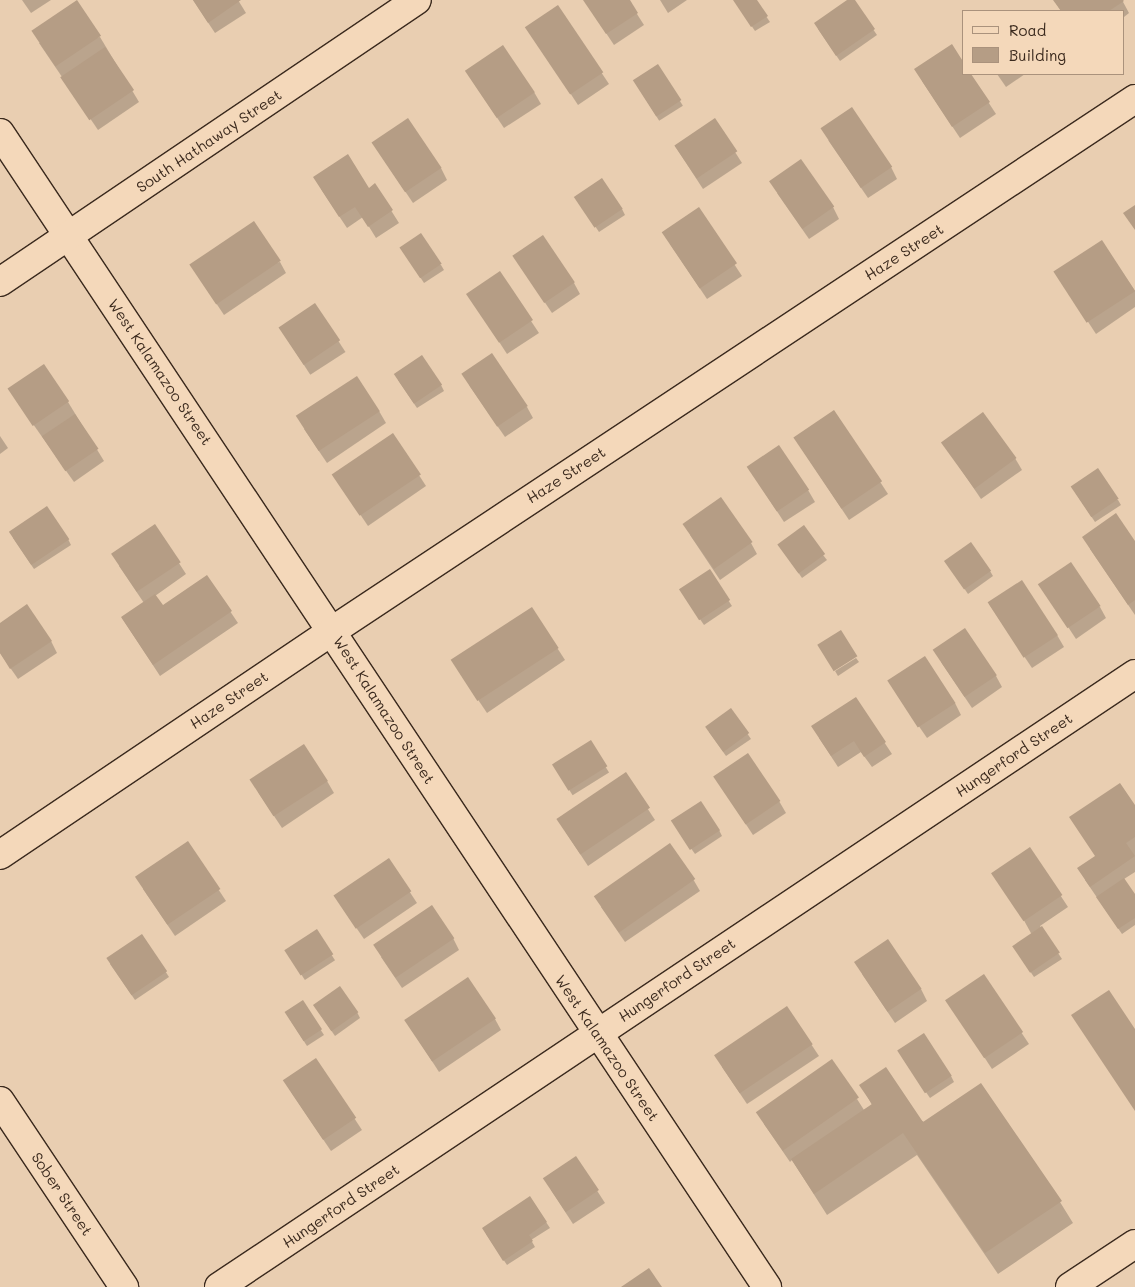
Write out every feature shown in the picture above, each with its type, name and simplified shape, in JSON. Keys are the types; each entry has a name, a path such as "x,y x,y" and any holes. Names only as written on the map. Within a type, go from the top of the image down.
{"street":[{"name":"South Hathaway Street","path":"0,282 417,0"},
{"name":"Haze Street","path":"0,855 332,631 1135,99"},
{"name":"West Kalamazoo Street","path":"0,132 597,1034 767,1287"},
{"name":"Hungerford Street","path":"219,1287 1135,674"},
{"name":"Sober Street","path":"0,1101 124,1287"},
{"path":"1070,1287 1135,1244"}],"building":[{"path":"77,0 101,36 55,66 31,31"},
{"path":"193,0 241,0 208,23"},
{"path":"583,0 630,0 638,13 606,34"},
{"path":"733,0 757,0 768,16 751,27"},
{"path":"847,0 855,0 875,29 836,56 814,23"},
{"path":"1053,0 1124,1 1110,10 1060,10"},
{"path":"558,5 603,72 570,95 525,27"},
{"path":"952,44 962,60 962,75 972,75 990,102 952,127 914,69"},
{"path":"503,45 535,92 497,118 465,71"},
{"path":"105,47 134,90 89,120 60,77"},
{"path":"658,64 681,100 656,116 633,80"},
{"path":"852,107 892,167 861,188 820,128"},
{"path":"408,118 442,168 405,192 372,143"},
{"path":"715,118 737,151 697,179 674,145"},
{"path":"348,154 369,188 375,183 393,210 368,227 355,207 339,217 313,177"},
{"path":"801,159 834,207 802,229 769,181"},
{"path":"602,178 623,209 595,228 574,197"},
{"path":"1135,205 1135,230 1123,213"},
{"path":"699,207 737,263 700,289 662,232"},
{"path":"254,221 281,261 216,304 189,265"},
{"path":"421,233 442,264 420,278 399,248"},
{"path":"543,235 575,282 544,303 512,256"},
{"path":"1102,240 1135,291 1087,323 1053,272"},
{"path":"500,271 533,320 499,343 466,294"},
{"path":"315,303 340,340 304,365 279,328"},
{"path":"492,353 528,406 497,427 461,374"},
{"path":"422,355 442,385 414,404 394,374"},
{"path":"44,364 69,401 33,426 8,389"},
{"path":"357,376 380,411 319,451 296,416"},
{"path":"834,410 882,481 841,509 793,437"},
{"path":"983,412 1017,458 974,489 941,443"},
{"path":"75,414 98,449 65,471 42,436"},
{"path":"393,433 421,474 360,516 332,474"},
{"path":"779,445 809,490 777,512 747,467"},
{"path":"1098,468 1119,499 1091,517 1071,486"},
{"path":"721,497 753,542 714,569 682,524"},
{"path":"47,506 69,539 31,565 9,532"},
{"path":"1116,513 1135,541 1135,600 1128,605 1082,537"},
{"path":"155,524 181,562 137,592 111,554"},
{"path":"804,525 825,554 798,574 777,544"},
{"path":"971,542 991,571 964,590 944,561"},
{"path":"1071,562 1101,606 1067,628 1038,584"},
{"path":"710,569 730,600 699,620 679,589"},
{"path":"207,575 232,611 153,665 121,617 155,594 163,605"},
{"path":"1022,580 1058,635 1024,658 988,602"},
{"path":"27,604 52,641 10,669 0,653 0,623"},
{"path":"532,607 559,648 477,701 451,660"},
{"path":"965,628 997,675 965,697 933,650"},
{"path":"841,630 857,656 834,671 817,645"},
{"path":"925,656 955,703 918,727 887,681"},
{"path":"856,697 886,742 864,757 854,741 831,756 811,726"},
{"path":"731,708 749,733 723,752 705,727"},
{"path":"591,740 607,766 568,791 552,764"},
{"path":"304,744 328,781 273,816 249,779"},
{"path":"748,753 780,801 746,825 713,776"},
{"path":"626,772 650,808 580,855 556,819"},
{"path":"1120,783 1135,805 1135,837 1126,843 1135,856 1090,887 1077,868 1095,856 1069,817"},
{"path":"701,801 720,830 690,850 671,821"},
{"path":"188,841 220,889 167,925 135,877"},
{"path":"670,843 695,879 619,932 594,896"},
{"path":"1030,847 1062,895 1023,921 991,873"},
{"path":"389,858 411,891 356,929 333,895"},
{"path":"1124,878 1135,894 1135,918 1118,929 1096,897"},
{"path":"432,905 454,938 396,978 373,945"},
{"path":"1042,926 1060,953 1030,973 1012,946"},
{"path":"317,929 333,954 301,975 284,950"},
{"path":"142,934 167,971 132,995 106,958"},
{"path":"888,939 922,989 888,1012 854,962"},
{"path":"984,974 1023,1032 984,1058 945,1000"},
{"path":"468,977 496,1018 432,1062 404,1020"},
{"path":"340,986 358,1012 331,1031 313,1005"},
{"path":"1109,990 1135,1029 1135,1111 1071,1015"},
{"path":"303,1000 322,1029 304,1041 285,1012"},
{"path":"787,1006 813,1044 740,1093 714,1055"},
{"path":"924,1033 952,1076 925,1093 897,1050"},
{"path":"316,1058 356,1118 323,1140 283,1080"},
{"path":"832,1059 859,1098 783,1151 756,1112"},
{"path":"886,1067 923,1122 981,1083 1062,1201 985,1253 903,1133 814,1194 791,1159 872,1104 859,1085"},
{"path":"576,1156 599,1190 566,1212 543,1178"},
{"path":"530,1196 547,1222 529,1235 533,1241 503,1261 482,1228"},
{"path":"649,1268 662,1287 621,1287"}]}
